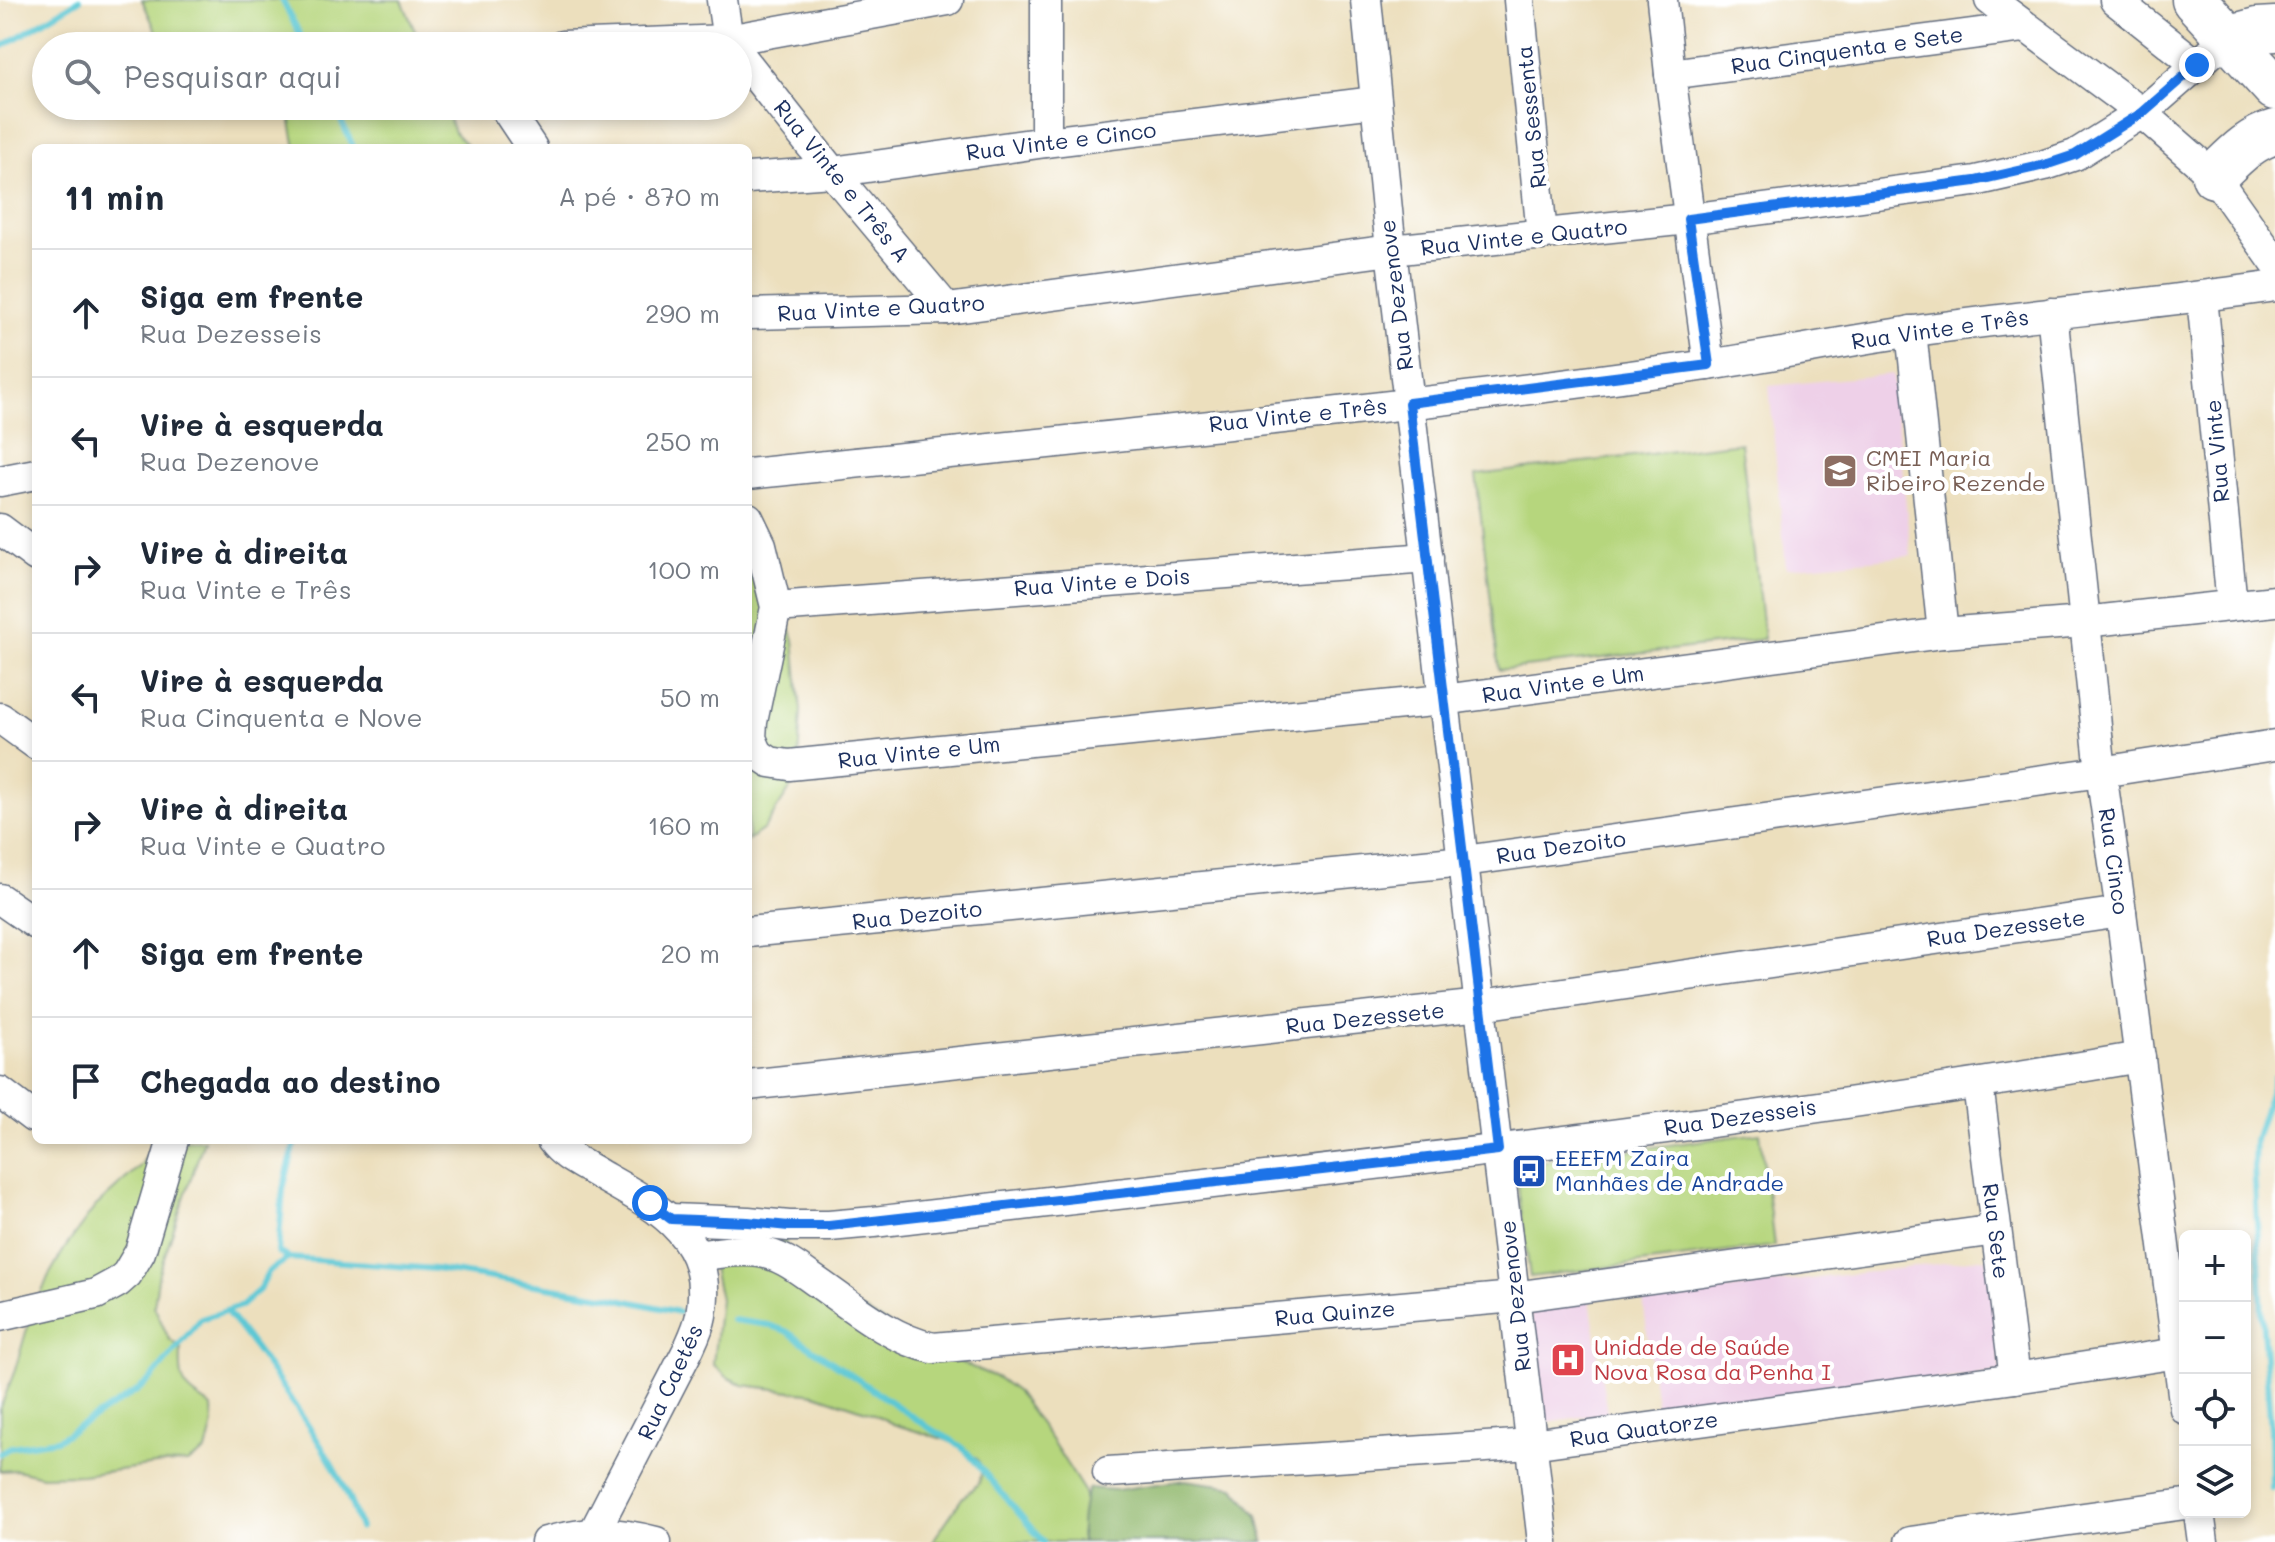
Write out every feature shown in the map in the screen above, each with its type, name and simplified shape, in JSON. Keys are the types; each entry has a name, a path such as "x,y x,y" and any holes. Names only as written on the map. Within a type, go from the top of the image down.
{"highway":[{"path":"2194,0 2213,52 2275,88"},
{"path":"2251,0 2275,27"},
{"path":"2213,52 2257,30 2275,27"},
{"path":"2214,176 2245,146 2275,132"}],"street":[{"name":"Rua Vinte e Três A","path":"722,0 730,32"},
{"path":"752,42 948,0"},
{"path":"1046,0 1046,142"},
{"name":"Rua Dezenove","path":"1366,0 1391,250 1543,1542"},
{"name":"Rua Sessenta","path":"1519,0 1542,235"},
{"path":"1662,0 1709,365"},
{"path":"1990,0 2142,113 2214,176 2275,262"},
{"path":"2115,0 2213,52"},
{"name":"Rua Cinquenta e Sete","path":"1670,74 2025,27"},
{"name":"Rua Vinte e Quatro","path":"752,314 947,309 1391,250 1688,219 1975,181 2075,155 2142,113 2213,52"},
{"name":"Rua Vinte e Três A","path":"752,70 832,172 947,309"},
{"name":"Rua Vinte e Cinco","path":"752,178 832,172 1375,102"},
{"path":"513,120 529,144"},
{"name":"Rua Vinte e Três","path":"752,474 1409,403 1709,365 1911,331 2275,286"},
{"name":"Rua Vinte","path":"2202,297 2232,605"},
{"name":"Rua Cinco","path":"2052,313 2101,772 2181,1374"},
{"path":"1911,331 1943,633"},
{"path":"0,481 32,475"},
{"path":"752,526 761,545 776,607 752,722"},
{"path":"0,529 32,553"},
{"name":"Rua Vinte e Dois","path":"776,607 1428,558"},
{"name":"Rua Vinte e Um","path":"753,759 789,765 1443,700 1943,633 2084,622 2275,601"},
{"path":"0,718 32,741"},
{"name":"Rua Dezoito","path":"752,932 1464,861 2275,745"},
{"path":"0,899 32,921"},
{"name":"Rua Dezessete","path":"752,1085 1481,1005 2121,912"},
{"name":"Rua Dezesseis","path":"671,1219 829,1226 1498,1150 1978,1085 2140,1057"},
{"name":"Rua Sete","path":"1978,1085 2015,1378"},
{"path":"0,1092 32,1116"},
{"path":"0,1316 96,1294 127,1274 140,1252 172,1144"},
{"path":"556,1144 569,1157 650,1203 671,1219"},
{"name":"Rua Caetés","path":"592,1537 666,1397 701,1317 703,1288 697,1256 671,1219"},
{"name":"Rua Quinze","path":"697,1256 741,1251 762,1252 785,1260 888,1331 911,1343 933,1348 1515,1297 1996,1230"},
{"name":"Rua Quatorze","path":"1108,1472 1531,1444 2178,1353"},
{"path":"1910,1542 2179,1505"},
{"path":"2200,1518 2203,1542"},
{"path":"546,1542 627,1534 656,1542"}],"shaded area":[{"name":"CMEI Maria Ribeiro Rezende","path":"1893,374 1911,556 1786,568 1769,386"},
{"path":"1987,1258 2001,1372 1657,1413 1643,1299"},
{"name":"Unidade de Saúde Nova Rosa da Penha I","path":"1590,1299 1607,1413 1547,1422 1530,1308"}],"green space":[{"path":"142,0 402,0 415,32 157,32"},
{"path":"291,120 449,120 454,132 465,144 295,144"},
{"path":"1741,443 1764,639 1499,670 1476,475"},
{"path":"752,531 763,545 794,640 801,711 797,778 764,829 752,837"},
{"path":"1760,1133 1774,1246 1530,1277 1515,1165"},
{"path":"154,1144 203,1144 159,1272 154,1306 169,1339 181,1348 184,1384 212,1407 213,1424 206,1451 187,1463 82,1475 42,1476 17,1470 0,1471 0,1409 48,1277 95,1207 141,1165"},
{"path":"713,1235 786,1240 786,1269 957,1361 998,1378 1017,1392 1084,1491 1080,1535 1083,1542 932,1542 963,1497 979,1483 983,1469 977,1459 946,1440 893,1424 872,1413 815,1394 743,1385 727,1377 713,1364 720,1299 713,1268"},
{"path":"1185,1480 1234,1487 1258,1516 1264,1542 1083,1542 1082,1515 1089,1488 1116,1490"}],"waterway":[{"path":"0,48 79,0"},
{"path":"282,0 299,32"},
{"path":"341,120 352,144"},
{"path":"2272,1489 2254,1166 2255,1140 2275,1077"},
{"path":"295,1144 283,1189 278,1252 289,1258 435,1269 610,1297 679,1312"},
{"path":"0,1453 11,1447 57,1440 137,1391 151,1379 201,1319 241,1306 259,1290 269,1271 289,1258"},
{"path":"226,1311 320,1444 338,1475 360,1528"},
{"path":"733,1320 769,1325 786,1331 953,1441 967,1452 1043,1542"}],"place":[{"name":"CMEI Maria Ribeiro Rezende","path":"1840,471"},
{"name":"EEEFM Zaira Manhães de Andrade","path":"1529,1171"},
{"name":"Unidade de Saúde Nova Rosa da Penha I","path":"1568,1360"}],"route":[{"path":"650,1203 671,1219 829,1226 1498,1150 1409,403 1709,365 1688,219 1975,181 2045,165 2075,155 2142,113 2197,65"}]}
